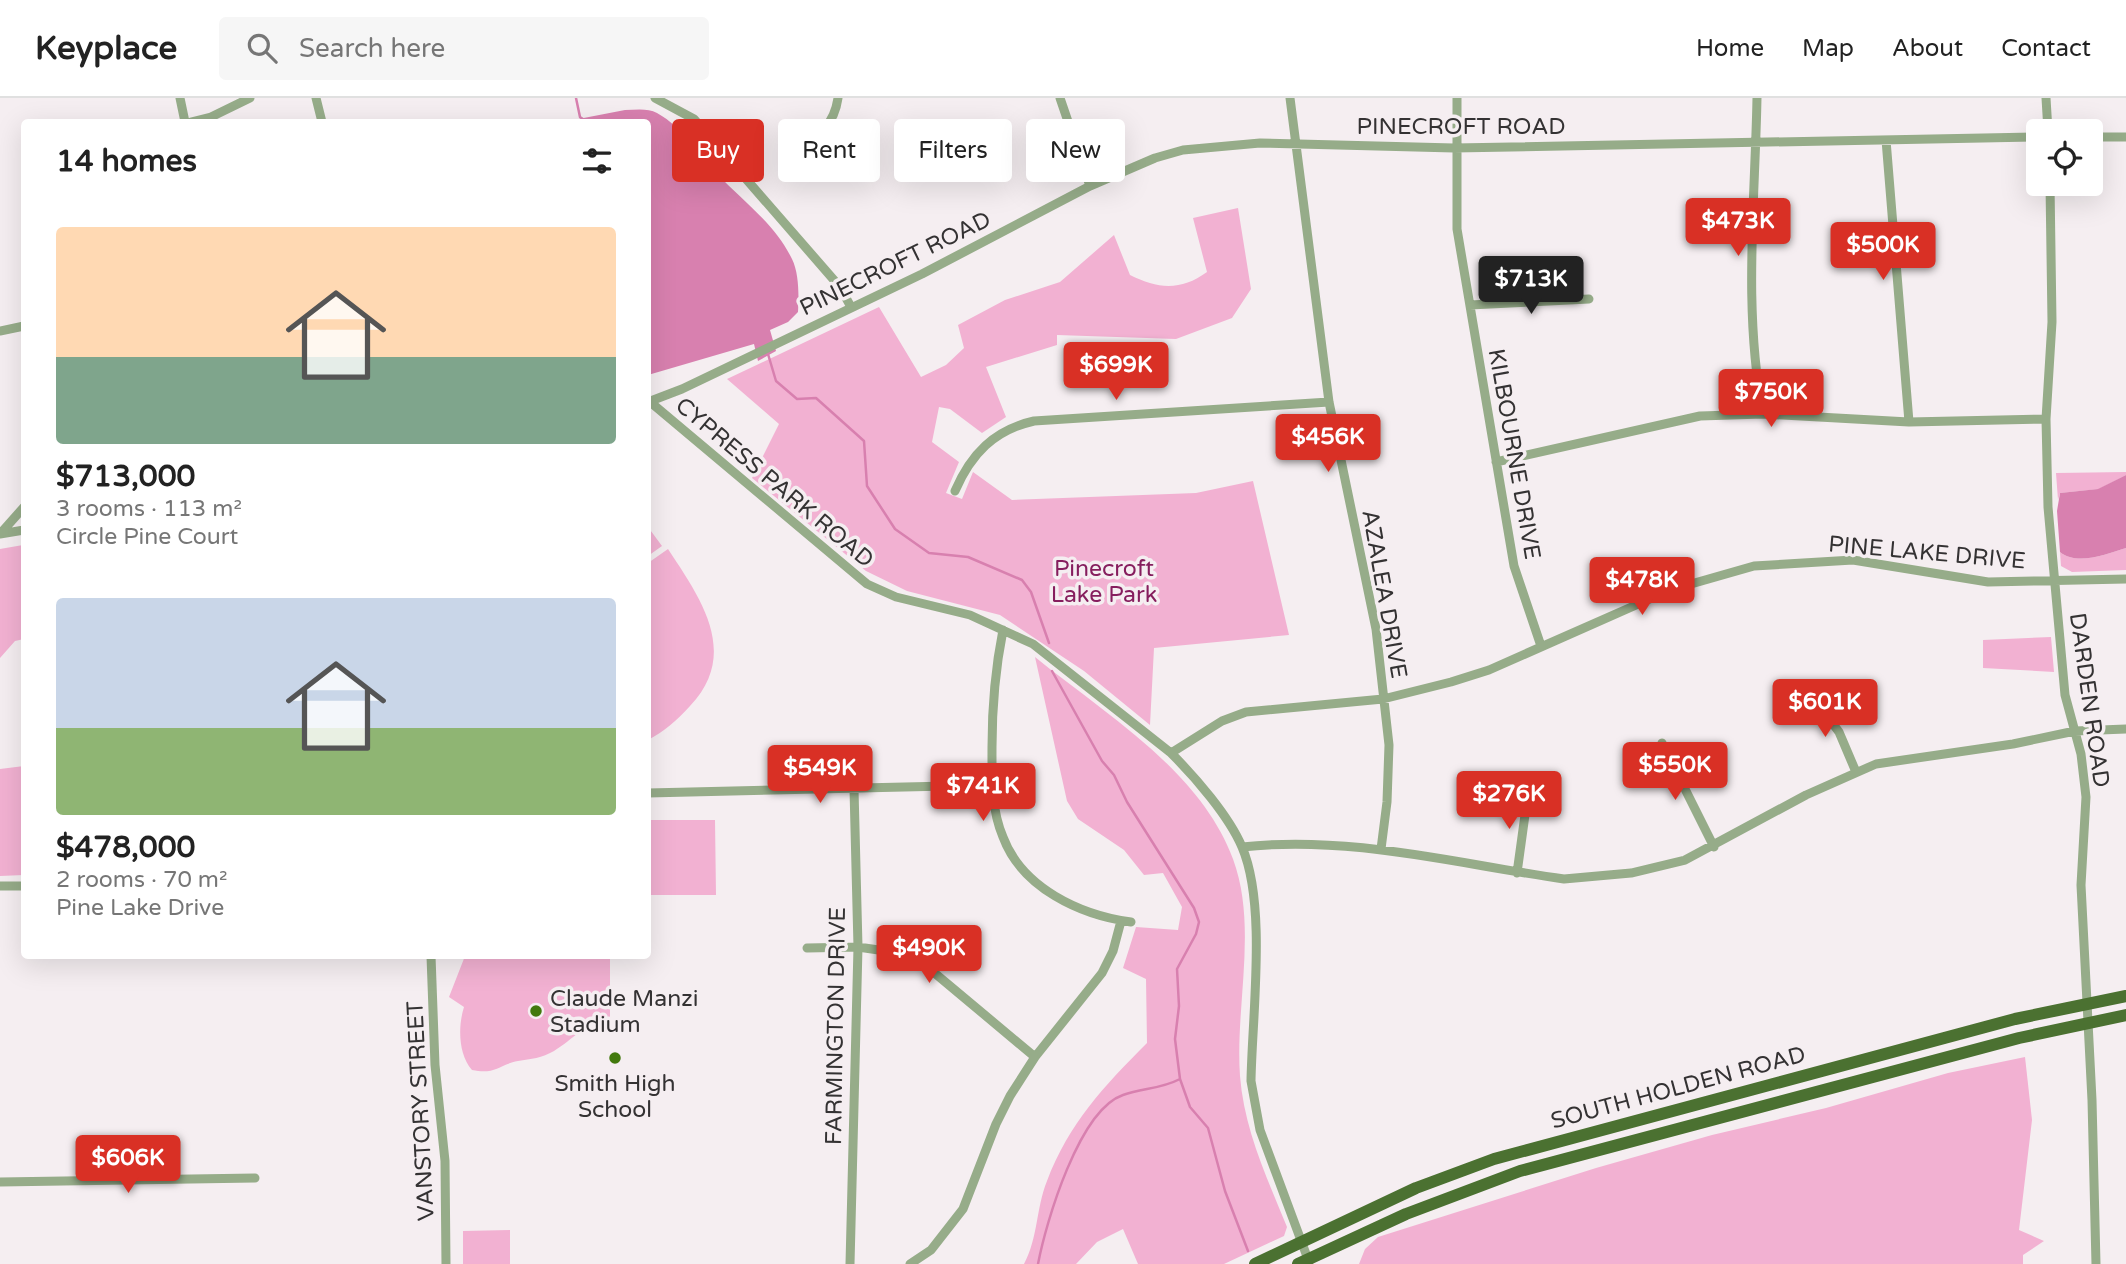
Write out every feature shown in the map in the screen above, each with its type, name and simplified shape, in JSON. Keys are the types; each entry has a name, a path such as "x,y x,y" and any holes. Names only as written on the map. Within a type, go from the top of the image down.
{"main road":[{"name":"SOUTH HOLDEN ROAD","path":"1255,1264 1416,1188 1494,1159 2088,1001 2126,996"},
{"name":"SOUTH HOLDEN ROAD","path":"1308,1263 1406,1214 1520,1171 2087,1022 2126,1015"}],"street":[{"path":"180,98 184,119"},
{"path":"204,119 250,98"},
{"path":"316,98 321,119"},
{"path":"655,98 687,112"},
{"path":"681,98 687,112 839,287 851,307"},
{"path":"834,119 838,98"},
{"path":"1060,98 1090,186"},
{"name":"AZALEA DRIVE","path":"1290,98 1329,402 1376,629 1389,745 1387,802 1381,849"},
{"name":"KILBOURNE DRIVE","path":"1457,98 1454,148 1457,229 1518,585 1541,646"},
{"path":"1757,98 1751,303 1755,373 1763,414"},
{"path":"2046,98 2047,119"},
{"name":"PINECROFT ROAD","path":"651,401 922,274 1090,186 1155,158 1183,150 1217,145 1454,148 2026,137"},
{"path":"2103,137 2126,137"},
{"path":"1886,140 1909,422"},
{"name":"DARDEN ROAD","path":"2050,196 2052,322 2046,419 2048,507 2065,695 2081,754 2086,797 2081,885 2088,1001 2096,1264"},
{"path":"1470,305 1589,299"},
{"path":"0,331 21,327"},
{"path":"955,491 969,464 994,436 1011,426 1034,421 1329,402"},
{"name":"CYPRESS PARK ROAD","path":"651,404 867,584 896,597 970,615 1033,644 1189,770 1242,846 1251,883 1254,927 1251,1081 1273,1168 1308,1263"},
{"path":"1496,462 1700,416 1763,414 1909,422 2046,419"},
{"path":"0,534 21,510"},
{"path":"0,534 21,530"},
{"name":"PINE LAKE DRIVE","path":"1171,753 1222,721 1246,712 1383,699 1476,674 1670,590 1754,566 1853,560 1988,582 2126,579"},
{"path":"1003,630 993,694 992,785 1003,838 1015,860 1052,895 1121,921 1131,922"},
{"path":"1812,696 1839,732 1856,772"},
{"path":"1242,846 1312,842 1381,849 1564,879 1598,878 1658,868 1714,848 1806,795 1856,772 1899,759 2013,744 2075,731 2126,729"},
{"path":"1662,743 1714,848"},
{"path":"651,793 992,785"},
{"name":"FARMINGTON DRIVE","path":"850,1264 858,947 854,789"},
{"path":"1517,873 1528,793"},
{"path":"0,886 21,886"},
{"path":"910,1264 931,1250 963,1209 996,1124 1035,1056 1102,973 1113,951 1121,921"},
{"path":"807,948 858,947 913,955 1035,1056"},
{"name":"VANSTORY STREET","path":"432,959 435,1065 445,1161 446,1264"},
{"path":"0,1182 255,1178"}],"green space":[{"name":"Pinecroft Lake Park","path":"1238,208 1251,289 1232,318 1176,339 1057,335 1057,345 986,367 1006,417 982,433 950,409 939,407 932,442 959,462 946,493 962,499 973,472 1012,500 1196,493 1253,481 1289,635 1154,648 1150,725 1084,671 1000,615 907,591 866,571 752,478 779,424 727,379 879,307 921,377 946,365 964,348 958,325 1005,300 1060,282 1114,235 1130,275 1150,283 1169,286 1197,278 1207,272 1193,218"},
{"path":"2126,472 2126,475 2099,489 2060,493 2058,500 2056,473"},
{"path":"651,531 662,546 651,554"},
{"path":"21,545 21,640 15,641 0,658 0,549"},
{"path":"2126,548 2126,570 2072,572 2061,566 2060,552 2067,556 2083,558 2101,556"},
{"path":"668,549 703,607 714,646 712,666 705,686 690,706 651,738 651,561"},
{"path":"2051,637 2054,672 1983,668 1983,640"},
{"path":"1035,657 1120,722 1174,771 1198,798 1218,827 1233,859 1244,912 1239,1049 1242,1096 1258,1153 1287,1227 1284,1236 1224,1264 1138,1264 1123,1229 1097,1242 1076,1264 1024,1264 1032,1244 1043,1191 1066,1141 1102,1090 1147,1043 1146,979 1123,968 1136,927 1178,930 1182,907 1163,873 1144,875 1124,850 1078,819 1067,801"},
{"path":"21,766 21,875 0,876 0,769"},
{"path":"651,820 715,820 716,895 651,895"},
{"name":"Claude Manzi Stadium","path":"464,959 610,959 610,1019 594,1023 545,1055 491,1070 472,1070 467,1063 461,1040 464,1007 449,997"},
{"path":"2025,1057 2032,1120 2019,1230 2044,1241 2023,1255 2023,1264 1359,1264 1365,1249 1378,1237 1596,1168 1948,1073"},
{"path":"510,1230 510,1264 463,1264 463,1231"}],"shaded area":[{"path":"625,110 642,110 653,111 667,119 672,123 672,182 725,182 777,235 796,271 798,312 788,322 770,330 776,351 758,361 754,344 651,374 651,119 578,119"},
{"path":"2126,475 2126,548 2101,556 2083,558 2067,556 2060,552 2057,511 2060,493 2098,489"}],"waterway":[{"path":"576,98 583,119"},
{"path":"768,354 776,381 797,399 816,398 864,441 867,486 895,529 929,553 968,557 1022,580 1031,592 1049,643"},
{"path":"1052,671 1102,761 1114,775 1127,802 1194,908 1199,922 1196,934 1177,969 1179,1006 1175,1039 1180,1079 1190,1107 1208,1128 1225,1191 1248,1251"},
{"path":"1038,1264 1048,1222 1067,1169 1092,1122 1107,1105 1123,1095 1180,1079"}],"place":[{"name":"Claude Manzi Stadium","path":"536,1011"},
{"name":"Smith High School","path":"615,1058"}]}
